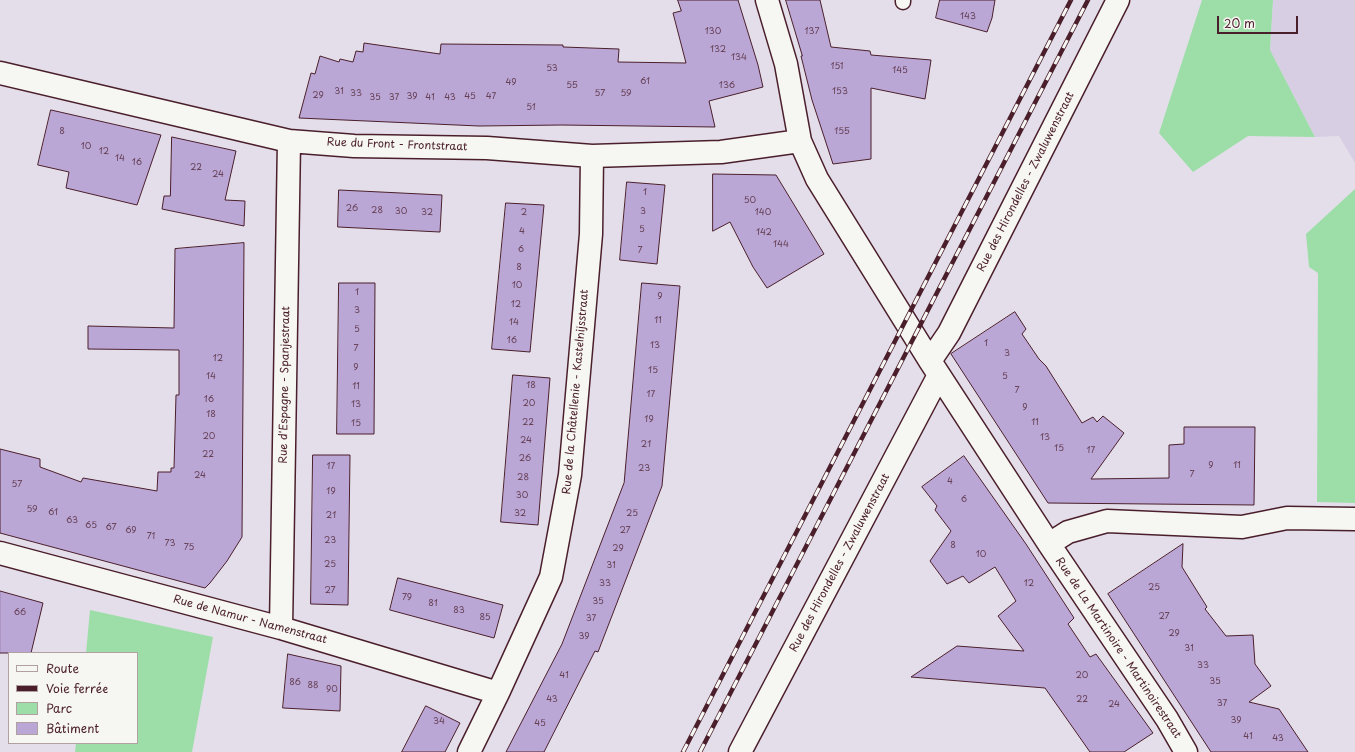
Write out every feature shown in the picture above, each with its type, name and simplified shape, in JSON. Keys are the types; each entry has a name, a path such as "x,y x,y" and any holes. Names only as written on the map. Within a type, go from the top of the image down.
{"street":[{"name":"Rue de La Martinoire - Martinoirestraat","path":"767,0 786,64 800,141 817,179 934,368 1049,544 1167,719 1186,752"},
{"name":"Rue des Hirondelles - Zwaluwenstraat","path":"740,752 1118,0"},
{"name":"Rue du Front - Frontstraat","path":"0,73 289,141 354,146 487,148 592,156 721,152 800,141"},
{"name":"Rue d'Espagne - Spanjestraat","path":"281,628 289,141"},
{"name":"Rue de la Châtellenie - Kastelnijsstraat","path":"469,752 498,693 551,577 570,475 591,234 592,156"},
{"path":"1049,544 1068,532 1107,521 1242,527 1287,518 1355,519"},
{"name":"Rue de Namur - Namenstraat","path":"0,553 281,628 498,693"}],"shaded area":[{"path":"1273,0 1355,0 1355,163 1339,136 1315,137 1270,50"}],"green space":[{"path":"1202,0 1273,0 1270,50 1315,137 1248,136 1193,172 1159,133"},
{"path":"1355,189 1355,503 1317,502 1318,273 1309,267 1306,234"},
{"path":"90,610 213,637 192,752 75,752 76,744 138,744 138,652 86,652"}],"building":[{"path":"678,0 738,0 758,65 763,87 709,101 715,127 562,125 479,126 299,118 311,73 315,74 320,56 339,62 340,59 353,62 356,51 363,52 364,43 440,54 441,44 563,45 563,47 619,49 618,62 686,63 673,13 681,11"},
{"path":"786,0 820,0 831,47 870,51 871,55 931,60 925,99 871,88 871,159 833,164 812,100 802,56"},
{"path":"940,0 995,0 992,18 987,32 936,18"},
{"path":"51,110 161,135 137,205 66,188 69,172 38,165"},
{"path":"172,137 236,151 225,200 245,201 244,226 162,209 164,196 170,196"},
{"path":"713,174 776,175 824,254 767,288 753,267 730,222 713,231"},
{"path":"627,182 665,185 657,264 620,260"},
{"path":"339,190 442,195 440,232 338,227"},
{"path":"506,203 544,205 530,352 492,349"},
{"path":"244,243 242,537 227,561 210,583 205,588 0,533 0,449 40,459 40,467 81,482 83,478 157,491 158,472 171,472 171,468 174,468 176,395 179,395 179,350 88,349 88,326 174,328 175,249"},
{"path":"339,283 375,283 374,434 337,434"},
{"path":"642,283 680,286 662,486 598,652 595,651 544,752 506,752 562,644 624,483"},
{"path":"1015,312 1026,329 1022,334 1039,359 1046,366 1082,423 1093,417 1097,422 1103,416 1124,433 1091,479 1169,478 1169,445 1184,444 1184,427 1255,427 1254,505 1048,503 951,354"},
{"path":"513,375 550,378 538,525 501,522"},
{"path":"313,455 350,455 348,605 311,604"},
{"path":"964,456 1026,544 1074,618 1068,624 1090,657 1096,654 1153,733 1124,752 1090,752 1045,688 911,677 957,646 1024,651 998,616 1016,601 995,567 969,583 963,576 947,584 930,561 951,531 935,510 937,506 922,487"},
{"path":"1183,544 1182,567 1207,607 1205,609 1226,636 1253,635 1255,664 1271,686 1249,702 1279,709 1308,752 1211,752 1108,594"},
{"path":"398,578 503,605 494,638 390,610"},
{"path":"0,591 43,603 31,652 0,653"},
{"path":"288,654 341,666 340,711 283,708"},
{"path":"426,706 460,723 445,752 402,752"}],"railway":[{"path":"683,752 1071,0"},
{"path":"700,752 1088,0"}]}
